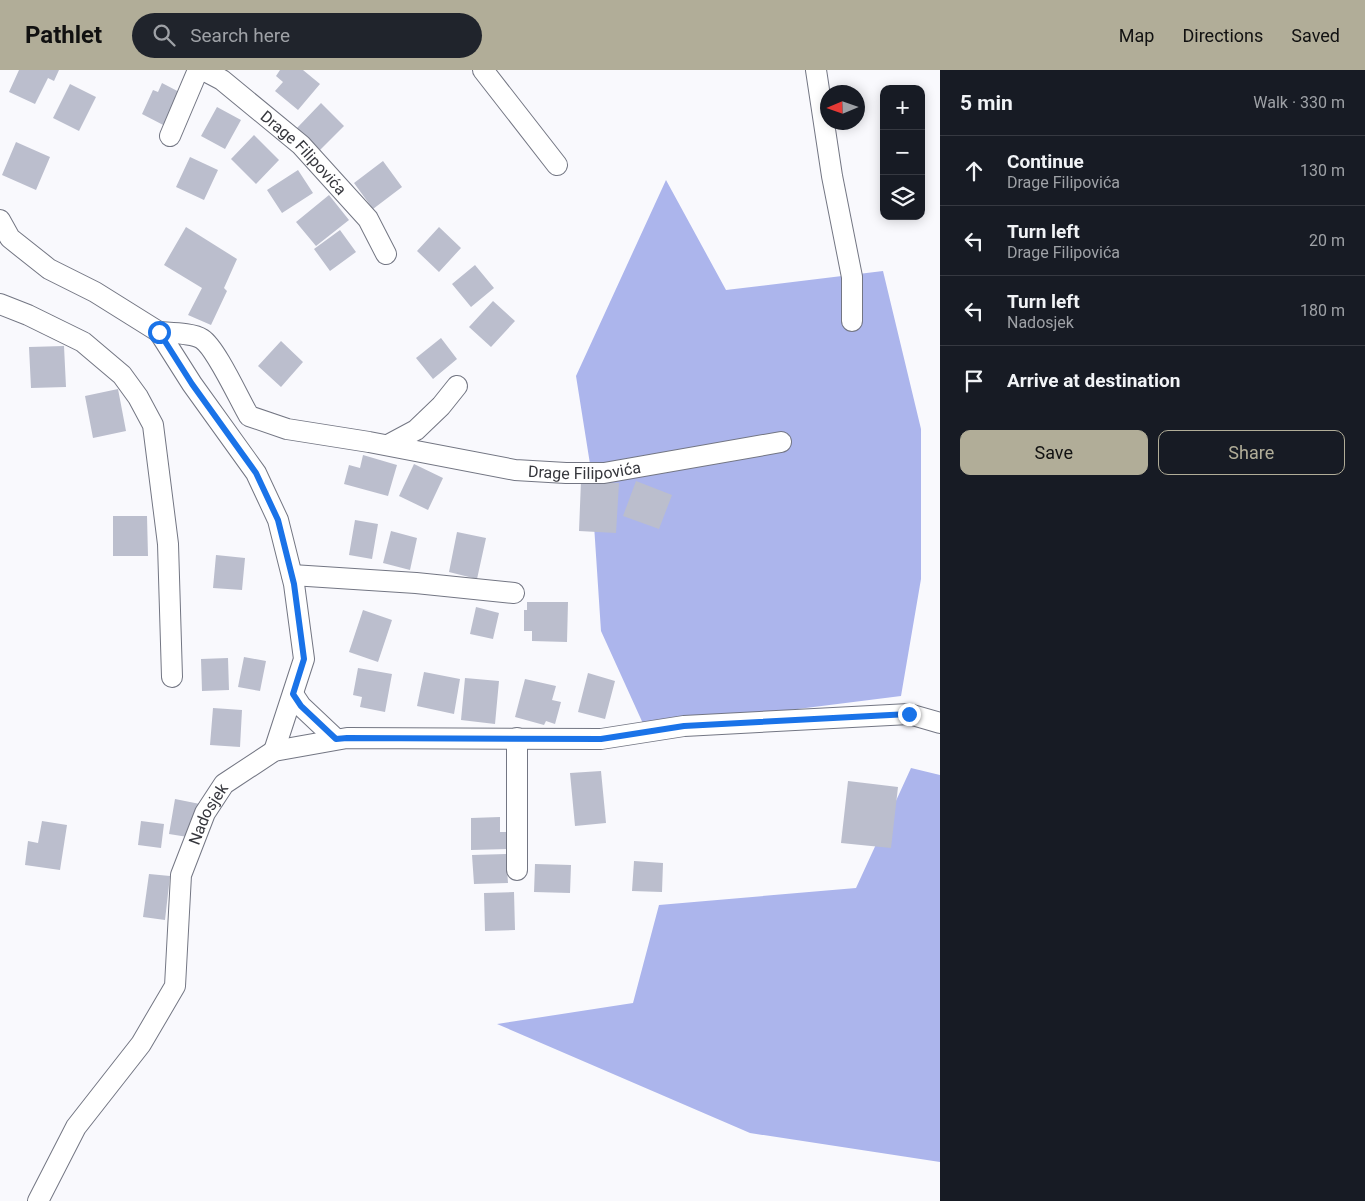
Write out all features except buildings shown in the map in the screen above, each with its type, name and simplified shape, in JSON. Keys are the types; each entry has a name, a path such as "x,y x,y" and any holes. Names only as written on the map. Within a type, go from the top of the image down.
{"street":[{"path":"170,136 198,70"},
{"name":"Drage Filipovića","path":"203,70 222,80 301,144 368,219 386,254"},
{"path":"483,70 557,165"},
{"path":"816,70 832,176 852,277 852,322"},
{"name":"Drage Filipovića","path":"0,220 10,238 49,269 95,292 159,332 192,384 256,473 278,520 292,575 304,659 274,751"},
{"path":"0,304 28,315 83,342 122,375 138,397 153,425 168,544 172,677"},
{"name":"Drage Filipovića","path":"159,332 179,333 201,338 212,349 249,416 287,429 388,445 515,470 566,474 604,473 781,442"},
{"path":"388,445 416,430 441,406 457,386"},
{"path":"292,575 514,592"},
{"path":"293,694 301,706 336,739"},
{"name":"Nadosjek","path":"38,1201 76,1127 141,1044 175,986 181,875 205,814 224,784 274,751 347,738 601,739 684,726 909,714 940,723"},
{"path":"517,738 517,870"}],"shaded area":[{"path":"666,180 726,290 883,271 921,429 921,579 901,696 645,728 601,631 590,464 576,376"},
{"path":"911,768 940,775 940,1162 750,1133 497,1024 633,1003 659,905 856,888"}],"route":[{"path":"159,332 192,384 256,473 278,520 294,584 304,659 293,694 301,706 336,739 601,739 684,726 909,714"}]}
